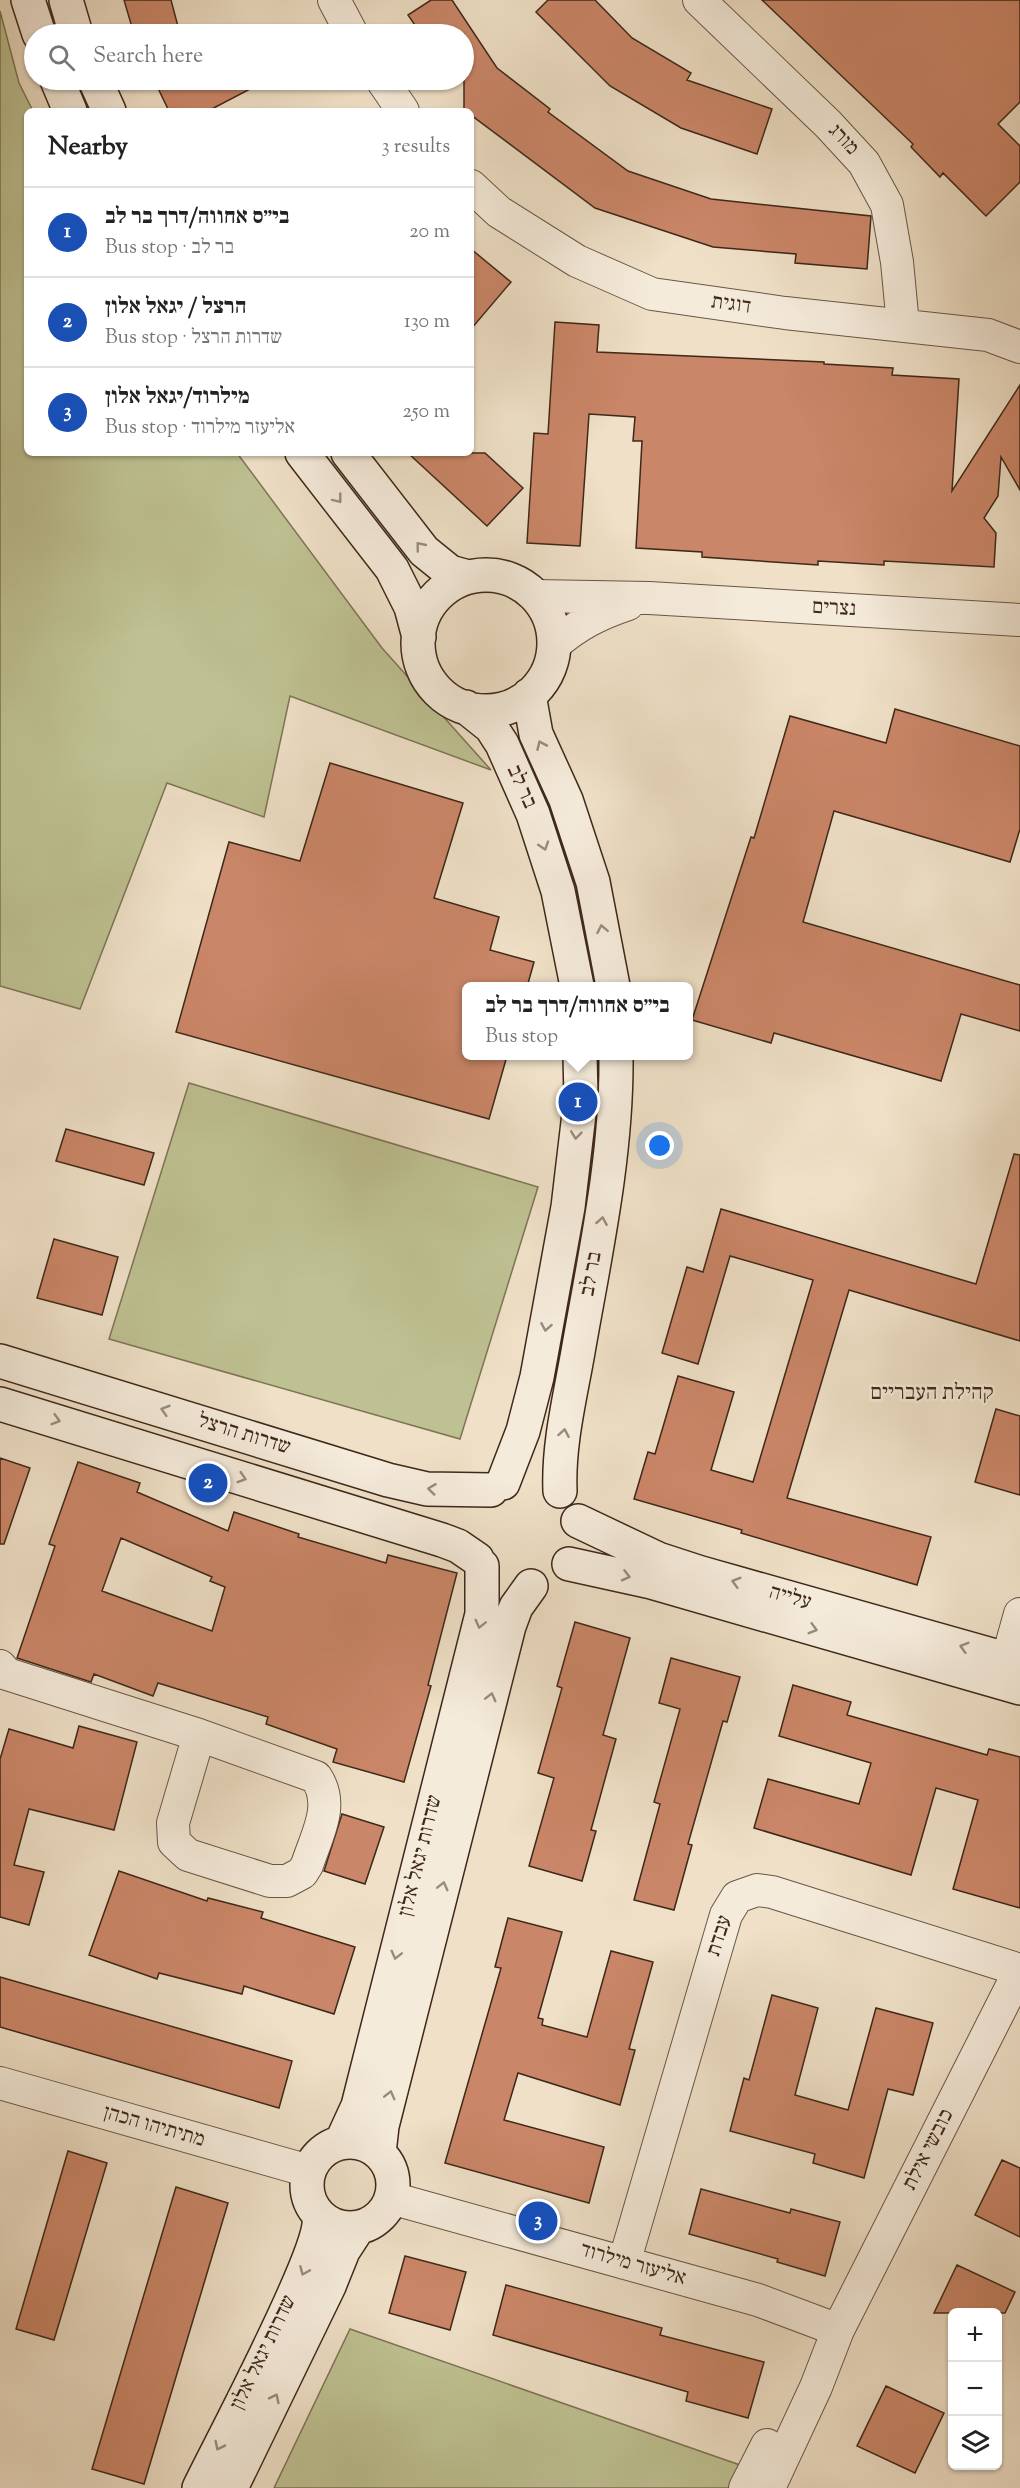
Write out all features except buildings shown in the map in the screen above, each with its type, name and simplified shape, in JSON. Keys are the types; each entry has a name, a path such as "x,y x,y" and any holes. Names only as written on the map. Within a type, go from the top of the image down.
{"street":[{"path":"28,0 36,24"},
{"path":"66,0 73,24"},
{"path":"334,0 347,24"},
{"name":"מורג","path":"699,0 828,124 864,163 886,205 897,262 903,325"},
{"path":"61,90 69,108"},
{"path":"100,90 108,108"},
{"path":"389,90 401,108"},
{"name":"דוגית","path":"474,189 499,212 577,261 652,294 785,313 988,335 1020,347"},
{"path":"304,456 392,569 411,607 419,637"},
{"path":"350,456 424,551 450,572 468,577"},
{"path":"491,574 514,580 536,596 548,612 554,633 554,645 547,675 529,695 516,704 496,710 466,707 453,703 436,689 424,671 418,649 420,626 430,604 446,587 468,577 491,574"},
{"name":"נצרים","path":"536,596 649,598 1020,620"},
{"name":"נצרים","path":"554,645 575,627 597,614 649,598"},
{"name":"בר לב","path":"529,695 536,734 566,800 593,882 612,982"},
{"name":"בר לב","path":"466,707 491,727 502,744 533,814 558,891 576,982"},
{"name":"בר לב","path":"497,1486 531,1406 568,1207 581,1097 580,1060"},
{"name":"בר לב","path":"560,1491 561,1449 603,1212 617,1099 616,1060"},
{"name":"שדרות הרצל","path":"0,1361 388,1480 427,1489 497,1486"},
{"name":"שדרות הרצל","path":"0,1404 442,1540 458,1546 480,1562"},
{"path":"523,1478 538,1480 560,1491 572,1506 578,1521 578,1544 568,1564 554,1578 531,1586 502,1582 480,1562 472,1545 473,1515 480,1501 497,1486 523,1478"},
{"name":"עלייה","path":"578,1521 658,1558 1012,1673"},
{"name":"שדרות יגאל אלון","path":"341,2143 358,2106 482,1614 480,1562"},
{"name":"עלייה","path":"568,1564 651,1582 1012,1673"},
{"name":"שדרות יגאל אלון","path":"379,2152 382,2126 509,1626 519,1602 531,1586"},
{"path":"1012,1673 1020,1614"},
{"path":"3,1670 199,1735 316,1777 324,1789 326,1804 302,1873 287,1881 270,1881 188,1855 174,1842 173,1823 199,1735"},
{"name":"עבדת","path":"624,2263 723,1926 731,1904 737,1897 758,1890 772,1892 1020,1970"},
{"name":"כובשי אילת","path":"769,2488 813,2395 838,2330 1020,1970"},
{"name":"מתיתיהו הכהן","path":"0,2083 309,2170"},
{"path":"341,2143 363,2143 379,2152 392,2174 392,2198 382,2215 358,2228 344,2228 330,2224 319,2216 310,2204 306,2190 309,2170 321,2152 341,2143"},
{"name":"אליעזר מילרוד","path":"392,2198 779,2307 838,2330"},
{"name":"שדרות יגאל אלון","path":"199,2488 302,2275 319,2232 319,2216"},
{"name":"שדרות יגאל אלון","path":"231,2488 329,2286 343,2251 358,2228"},
{"name":"כובשי אילת","path":"745,2488 801,2379 838,2330"}],"green space":[{"path":"0,11 19,83 32,108 24,108 24,456 239,456 382,648 491,770 290,696 264,817 167,783 80,1009 0,986"},
{"path":"189,1083 538,1187 460,1439 109,1339"},
{"path":"350,2329 740,2465 729,2488 274,2488"}],"place":[{"name":"בי״ס אחווה/דרך בר לב","path":"578,1102"},
{"name":"הרצל / יגאל אלון","path":"208,1483"},
{"name":"מילרוד/יגאל אלון","path":"538,2221"}],"district":[{"name":"קהילת העבריים","path":"932,1394"}]}
